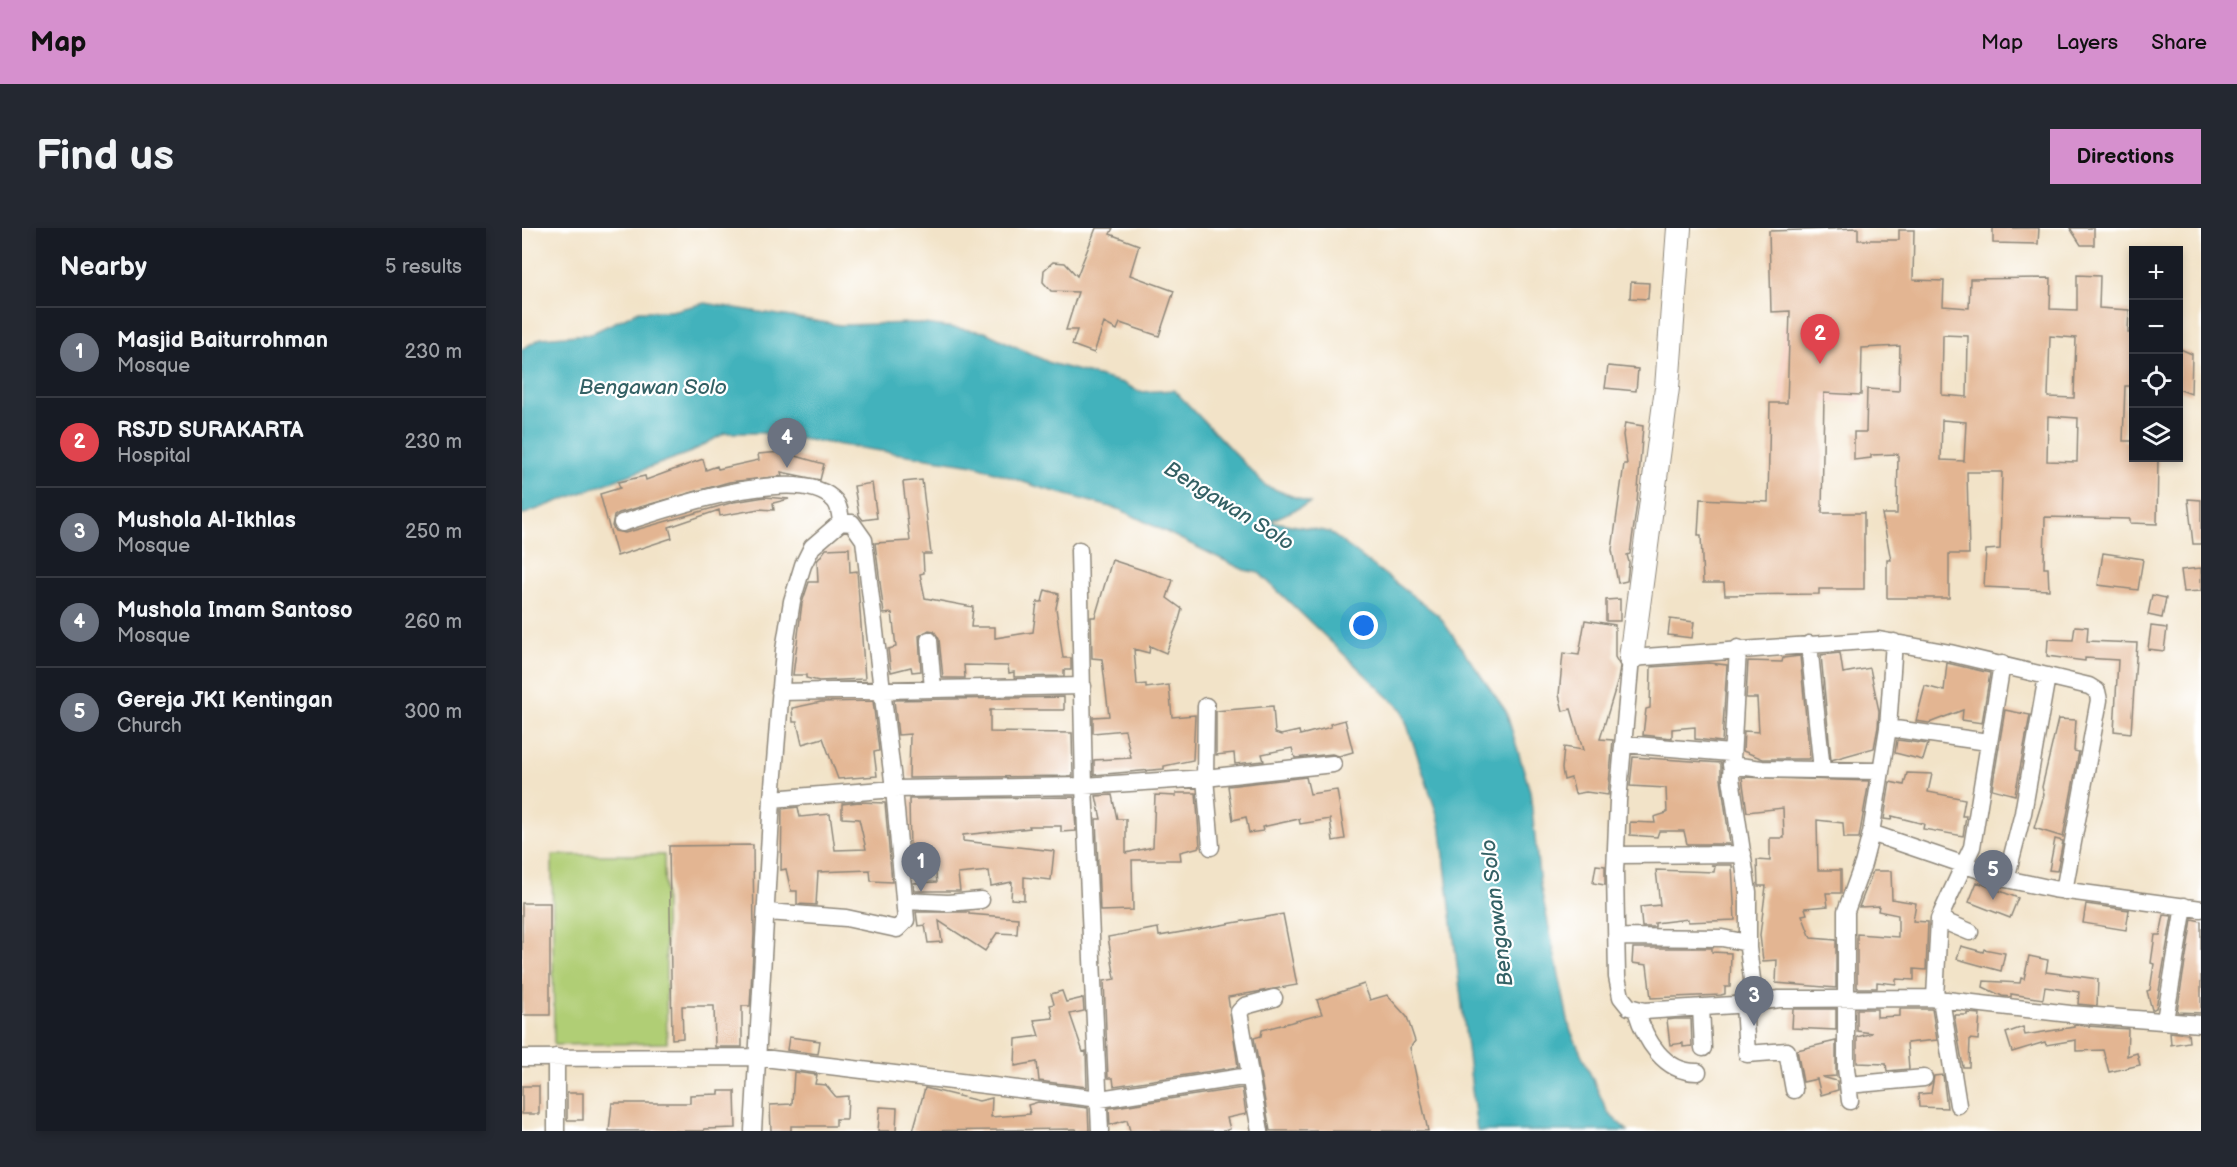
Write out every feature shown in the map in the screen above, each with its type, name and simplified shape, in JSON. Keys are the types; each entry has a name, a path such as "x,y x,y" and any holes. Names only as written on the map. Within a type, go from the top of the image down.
{"street":[{"path":"1680,228 1667,388 1631,658 1624,744 1616,855 1619,988 1624,1003 1636,1010 1749,1004 1779,999 1938,999 2201,1024"},
{"path":"622,523 716,494 787,486 817,490 830,496 840,510 841,522"},
{"path":"753,1131 755,1057 768,912 772,799 780,692 792,601 802,565 812,548 841,522 852,523 864,540 894,789 906,920 897,929 846,918 768,912"},
{"path":"1079,550 1084,786 1100,1131"},
{"path":"929,640 933,689"},
{"path":"1631,658 1738,648 1894,642 2002,664 2090,686 2098,695 2064,891"},
{"path":"1894,642 1888,728 1870,833 1863,864 1846,911 1849,1093 1921,1078 1924,1073 1951,1070"},
{"path":"1809,644 1822,770"},
{"path":"1738,648 1731,759 1732,792 1743,854 1749,909 1747,1054 1787,1051 1794,1090"},
{"path":"1958,1105 1938,999 1939,919 1972,847 2002,664"},
{"path":"2006,879 2023,813 2047,676"},
{"path":"780,692 1083,686"},
{"path":"1206,706 1205,778 1211,847"},
{"path":"1888,728 1988,742"},
{"path":"1624,744 1731,759 1762,769 1879,771"},
{"path":"772,799 894,789 1084,786 1205,778 1333,764"},
{"path":"1870,833 2006,879 2064,891 2201,909"},
{"path":"1616,855 1743,854"},
{"path":"905,902 948,903 981,900"},
{"path":"2165,1020 2184,906"},
{"path":"1939,919 1970,932"},
{"path":"1618,937 1722,938 1748,944"},
{"path":"1260,1131 1239,1012 1245,1006 1274,998"},
{"path":"1701,1007 1703,1048"},
{"path":"1636,1010 1651,1044 1670,1066 1678,1071 1698,1072"},
{"path":"556,1057 556,1131"},
{"path":"522,1058 755,1057 1100,1100 1249,1076"}],"shaded area":[{"path":"1858,323 1862,402 1779,405 1782,325"}],"green space":[{"path":"552,855 664,855 667,1043 554,1045"}],"water":[{"name":"Bengawan Solo","path":"705,303 840,325 916,323 985,332 1050,363 1123,383 1140,392 1174,390 1266,486 1310,503 1270,521 1329,532 1439,616 1506,711 1530,791 1540,884 1570,1029 1608,1113 1628,1131 1477,1131 1440,823 1402,710 1259,573 1244,570 1121,510 1038,487 974,465 761,433 725,433 691,452 522,515 522,349 541,338 590,334 639,311 671,311"}],"building":[{"path":"1096,228 1113,228 1110,234 1139,245 1130,275 1174,291 1159,336 1120,323 1117,330 1104,323 1094,353 1072,345 1077,330 1066,330 1078,292 1051,291 1043,282 1044,270 1053,262 1065,263 1077,276"},
{"path":"1858,228 1858,240 1899,240 1899,230 1914,230 1913,280 1944,281 1943,306 1969,308 1970,279 2051,278 2050,309 2077,310 2077,275 2100,276 2099,308 2129,310 2129,386 2125,386 2123,441 2129,441 2129,462 2158,462 2157,524 2130,523 2130,519 2045,517 2044,568 2048,568 2049,590 1984,587 1986,550 2000,549 2002,472 1967,472 1969,554 1949,554 1949,598 1887,598 1887,560 1891,560 1882,514 1897,514 1898,454 1871,455 1871,458 1854,460 1854,432 1866,432 1867,389 1899,391 1900,346 1862,348 1861,395 1824,393 1822,513 1864,513 1864,589 1819,589 1819,594 1725,595 1724,583 1703,583 1701,535 1698,535 1700,499 1768,502 1770,403 1787,403 1790,311 1771,312 1769,231","holes":["1943,335 1968,336 1967,397 1942,395","2050,336 2076,338 2074,398 2048,397","2048,416 2078,418 2077,462 2047,461","1942,420 1966,422 1964,461 1941,460"]},
{"path":"1993,228 2039,228 2038,244 1993,243"},
{"path":"2070,228 2094,228 2094,245 2081,245"},
{"path":"1631,282 1649,283 1648,299 1630,298"},
{"path":"2183,350 2192,354 2191,394 2183,391"},
{"path":"1608,366 1638,369 1636,391 1605,388"},
{"path":"1625,423 1643,426 1637,503 1630,554 1627,555 1629,562 1627,581 1618,583 1612,550 1624,464 1627,464 1623,435"},
{"path":"782,452 824,464 820,480 781,472 782,476 729,482 619,513 614,516 612,526 615,531 625,533 734,502 765,497 789,499 773,503 774,510 759,509 720,516 719,510 669,527 672,538 617,556 600,494 620,488 618,482 645,476 646,480 703,459 706,470 717,466 718,469 759,460 758,454"},
{"path":"922,480 931,554 923,554 924,573 920,574 925,598 973,607 971,627 995,627 995,638 1033,632 1037,602 1042,602 1045,590 1059,594 1056,608 1063,658 1071,658 1071,670 1064,670 1064,676 1014,677 1014,672 1009,673 1008,666 964,665 965,678 943,678 939,639 934,631 929,630 919,636 921,671 912,672 911,667 891,672 888,649 896,647 892,613 884,614 875,543 910,541 903,482"},
{"path":"872,483 877,518 863,520 859,515 854,486"},
{"path":"2188,499 2201,500 2201,544 2193,544"},
{"path":"849,548 850,572 857,571 865,679 819,681 806,678 806,675 793,675 802,603 809,582 818,582 817,561 826,549"},
{"path":"2103,553 2143,559 2138,590 2098,585"},
{"path":"1112,560 1173,580 1167,598 1182,609 1179,620 1166,653 1150,646 1149,653 1134,649 1137,685 1146,684 1146,688 1169,685 1172,717 1195,715 1193,760 1164,766 1164,769 1094,775 1094,760 1131,758 1125,730 1093,733 1093,717 1109,716 1102,659 1092,658 1091,617 1095,617"},
{"path":"2201,568 2201,591 2184,592 2181,570"},
{"path":"2152,595 2166,598 2162,618 2148,615"},
{"path":"1620,599 1620,621 1606,621 1606,600"},
{"path":"1670,619 1694,622 1692,638 1668,635"},
{"path":"1585,620 1615,625 1615,657 1620,666 1600,739 1613,740 1608,795 1586,792 1575,794 1571,778 1564,780 1562,769 1564,747 1583,750 1571,709 1563,711 1559,695 1563,653 1579,655"},
{"path":"2075,626 2088,627 2087,641 2137,643 2131,733 2114,731 2118,660 2085,658 2085,661 2047,656 2048,639 2073,640"},
{"path":"2151,626 2167,628 2164,651 2148,649"},
{"path":"1840,653 1843,673 1870,668 1879,711 1878,727 1874,748 1831,760 1821,655"},
{"path":"1800,656 1810,759 1763,759 1743,751 1744,731 1759,732 1757,698 1746,698 1748,661 1782,662 1783,658"},
{"path":"1709,663 1727,665 1722,742 1695,739 1695,727 1672,729 1672,738 1643,735 1646,709 1650,708 1651,667"},
{"path":"1947,663 1990,673 1982,723 1962,720 1963,710 1929,723 1916,721 1925,686 1944,691"},
{"path":"1064,697 1064,710 990,710 990,732 1072,733 1073,776 909,778 910,734 898,735 894,700"},
{"path":"873,701 879,751 874,752 877,776 838,779 823,738 802,744 797,722 793,722 792,708 821,702"},
{"path":"1273,706 1275,733 1281,735 1299,731 1300,735 1331,727 1330,724 1345,720 1353,752 1339,756 1332,754 1295,758 1292,748 1262,754 1264,761 1235,764 1234,753 1216,755 1216,711"},
{"path":"2005,710 2030,715 2015,795 1992,789"},
{"path":"2058,719 2076,720 2074,751 2079,752 2063,837 2034,828 2044,795 2042,787"},
{"path":"1897,740 1928,744 1923,760 1895,753"},
{"path":"1633,757 1721,763 1730,844 1687,844 1684,831 1659,831 1657,837 1630,835 1630,822 1655,823 1654,817 1667,813 1666,788 1630,786"},
{"path":"1907,773 1932,774 1928,792 1965,799 1962,816 1966,816 1963,836 1923,829 1924,824 1892,816 1891,820 1884,819 1890,782 1904,785"},
{"path":"1306,777 1310,794 1337,790 1345,839 1333,841 1330,819 1300,824 1299,819 1262,827 1263,831 1249,833 1246,817 1233,820 1228,786"},
{"path":"1742,777 1869,781 1859,838 1844,838 1843,823 1817,820 1818,870 1841,870 1841,893 1826,893 1828,906 1805,908 1807,914 1802,915 1811,938 1836,940 1836,988 1776,983 1777,960 1763,961 1760,935 1766,886 1758,886 1757,860 1770,861 1770,838 1784,838 1783,808 1747,812"},
{"path":"1176,793 1196,793 1200,847 1180,852 1181,860 1132,860 1133,910 1100,911 1096,819 1101,819 1096,796 1112,795 1117,819 1126,819 1126,853 1153,847 1155,795 1176,796"},
{"path":"1074,797 1076,831 1061,832 1061,826 1029,826 1030,828 963,835 963,841 1054,851 1051,880 1024,877 1024,900 1011,899 1012,882 991,886 989,871 958,874 960,891 914,891 913,883 937,882 933,852 910,851 909,799"},
{"path":"885,803 892,882 871,881 870,870 818,872 816,905 797,904 797,891 791,891 786,869 781,870 782,809 798,807 800,817 830,814 835,850 866,849 859,819 842,818 842,804"},
{"path":"2055,839 2063,841 2057,871 2049,870"},
{"path":"753,845 754,935 750,1006 742,1006 742,1047 715,1047 714,1006 682,1006 683,1038 672,1039 669,846"},
{"path":"1596,865 1605,866 1605,885 1593,883"},
{"path":"1711,865 1732,865 1735,920 1688,922 1688,919 1655,923 1655,927 1642,927 1640,907 1660,905 1656,870 1714,872 1715,866"},
{"path":"1873,871 1891,871 1892,899 1916,903 1913,921 1928,922 1926,970 1914,969 1914,980 1896,979 1896,984 1877,982 1877,988 1857,988 1857,934 1898,937 1898,915 1878,911 1879,906 1859,907"},
{"path":"1977,882 2018,898 2010,918 1969,902"},
{"path":"522,903 550,903 550,1015 522,1015"},
{"path":"2086,904 2129,910 2126,930 2083,923"},
{"path":"916,912 969,912 969,914 1018,918 1017,934 997,933 985,951 939,921 942,942 928,943 925,925 918,926"},
{"path":"1283,914 1297,985 1228,997 1238,1067 1114,1086 1113,1078 1108,1078 1104,981 1115,979 1108,937 1158,928 1159,936"},
{"path":"2164,915 2172,916 2156,1008 2152,1010 2147,991 2150,990 2154,964 2151,963 2155,935 2160,935"},
{"path":"2192,919 2201,921 2201,1013 2177,1012"},
{"path":"1961,946 1983,952 1984,949 2005,953 2001,971 1957,959"},
{"path":"1633,948 1712,948 1712,952 1731,953 1730,987 1725,987 1725,994 1721,995 1651,998 1647,965 1632,963"},
{"path":"2029,956 2048,960 2046,972 2098,979 2097,1006 2078,1004 2079,992 2045,987 2043,999 2011,994 2011,997 2002,996 1983,987 1984,981 2020,983 2021,978 2024,979"},
{"path":"1364,984 1370,1000 1387,995 1407,1017 1415,1041 1410,1048 1428,1131 1270,1131 1254,1038 1261,1036 1262,1030 1322,1014 1317,1000"},
{"path":"1062,991 1066,1002 1083,998 1084,1011 1070,1014 1083,1052 1086,1051 1087,1087 1039,1081 1037,1062 1015,1066 1016,1039 1039,1036 1034,1020 1053,1018 1050,1005 1054,1004 1051,994"},
{"path":"1793,1009 1836,1009 1836,1030 1792,1028"},
{"path":"1857,1009 1877,1009 1877,1017 1900,1016 1900,1009 1932,1009 1937,1040 1907,1043 1909,1069 1887,1071 1886,1064 1857,1063 1857,1037 1872,1033 1857,1031"},
{"path":"1967,1013 1980,1014 1978,1040 1970,1039 1969,1067 1963,1067 1954,1015 1967,1015"},
{"path":"1691,1019 1692,1046 1683,1047 1683,1043 1670,1045 1667,1020"},
{"path":"2074,1025 2128,1029 2127,1056 2137,1053 2140,1065 2109,1072 2103,1050 2076,1051 2076,1040 2046,1045 2045,1042 2012,1052 2006,1033 2023,1027 2025,1035 2074,1027"},
{"path":"2170,1032 2188,1034 2189,1042 2171,1045"},
{"path":"789,1037 820,1041 818,1054 787,1050"},
{"path":"1836,1041 1836,1076 1822,1077 1837,1081 1838,1090 1821,1095 1817,1079 1803,1082 1797,1050"},
{"path":"794,1072 817,1075 815,1084 826,1085 836,1097 848,1096 847,1119 836,1119 836,1126 791,1126 791,1131 771,1131 770,1105 792,1104"},
{"path":"1943,1075 1947,1108 1919,1107 1918,1094 1931,1093 1934,1076"},
{"path":"522,1086 539,1086 539,1114 522,1114"},
{"path":"925,1088 979,1101 992,1098 991,1117 1030,1114 1028,1105 1038,1102 1088,1108 1089,1131 1077,1131 1076,1129 913,1131"},
{"path":"1242,1088 1246,1114 1227,1118 1230,1129 1224,1131 1130,1131 1127,1120 1110,1125 1109,1108"},
{"path":"719,1091 735,1091 736,1128 704,1129 704,1131 609,1131 612,1103 690,1103 690,1095 719,1094"},
{"path":"567,1093 583,1093 583,1120 567,1120"},
{"path":"880,1107 897,1108 896,1131 878,1131"}],"place":[{"name":"RSJD SURAKARTA","path":"1820,364"},
{"name":"Mushola Imam Santoso","path":"787,468"},
{"name":"Masjid Baiturrohman","path":"921,892"},
{"name":"Gereja JKI Kentingan","path":"1993,900"},
{"name":"Mushola Al-Ikhlas","path":"1754,1026"}]}
